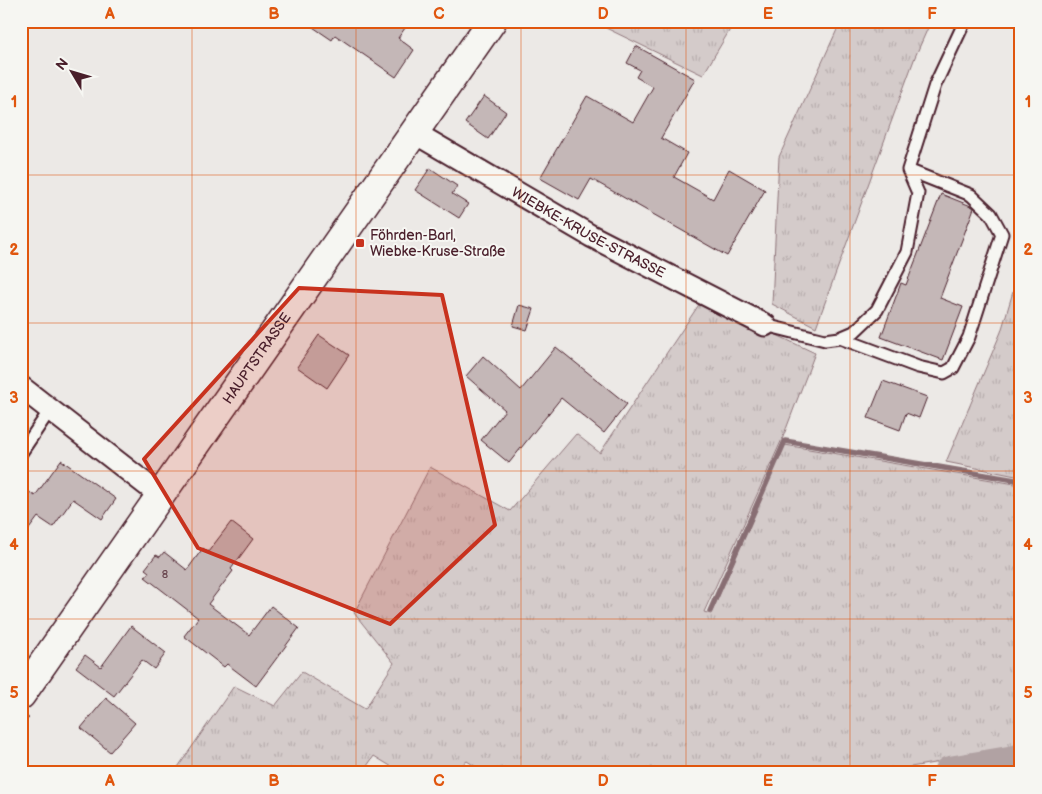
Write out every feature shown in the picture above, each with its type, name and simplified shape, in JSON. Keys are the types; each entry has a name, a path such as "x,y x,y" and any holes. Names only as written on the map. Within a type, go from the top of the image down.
{"main road":[{"name":"HAUPTSTRASSE","path":"21,695 492,21"}],"street":[{"name":"WIEBKE-KRUSE-STRASSE","path":"415,133 590,236 765,325"},
{"path":"21,387 161,496"}],"lane":[{"path":"765,325 825,340 840,338 854,332 877,310 907,252 918,193 908,170 935,85 965,21"},
{"path":"840,338 918,368 944,373 953,368 969,337 1002,234 991,214 971,195 908,170"},
{"path":"21,453 50,410"}],"highlighted area":[{"path":"299,288 442,295 495,525 390,624 198,548 144,459"}],"green space":[{"path":"603,21 735,21 703,75 606,28"},
{"path":"834,21 931,21 915,57 816,327 772,304 779,157 840,23"},
{"path":"1021,265 1021,477 946,462 1001,332"},
{"path":"702,300 815,353 783,437 704,612 711,614 785,445 1021,485 1021,748 876,773 486,773 467,761 451,773 402,773 374,756 362,773 174,773 234,686 275,706 302,672 365,709 394,663 354,613 430,467 510,511 576,434 600,453"}],"building":[{"path":"304,21 410,21 398,38 414,50 396,77 335,35 332,40"},
{"path":"636,46 695,79 661,138 687,153 674,177 713,199 729,169 765,190 727,256 591,179 579,200 540,178 587,96 633,122 653,87 636,77 640,70 627,63"},
{"path":"484,96 506,112 488,139 465,123"},
{"path":"430,168 457,186 452,194 468,204 459,218 415,190"},
{"path":"941,194 974,208 940,298 963,307 943,360 881,337 901,283 906,285"},
{"path":"519,305 534,309 527,330 513,326"},
{"path":"319,335 349,355 327,388 297,367"},
{"path":"556,347 627,404 604,433 561,398 509,463 481,440 505,410 466,376 483,356 521,390"},
{"path":"883,381 927,397 919,418 906,413 900,430 868,418"},
{"path":"61,460 116,499 102,519 73,499 53,527 38,517 21,540 21,486 35,496"},
{"path":"231,522 253,539 231,569 233,571 208,604 249,635 271,606 299,628 256,686 227,664 224,667 184,636 198,618 145,577 149,572 145,569 156,555 160,557 164,552 187,570 203,548 208,552"},
{"path":"131,626 166,653 154,669 142,660 114,696 76,667 85,655 101,667"},
{"path":"106,698 135,723 110,752 81,728"}],"waterway":[{"path":"710,611 785,441 1021,481"},
{"path":"950,773 1021,761"}],"place":[{"name":"Föhrden-Barl, Wiebke-Kruse-Straße","path":"360,243"}]}
